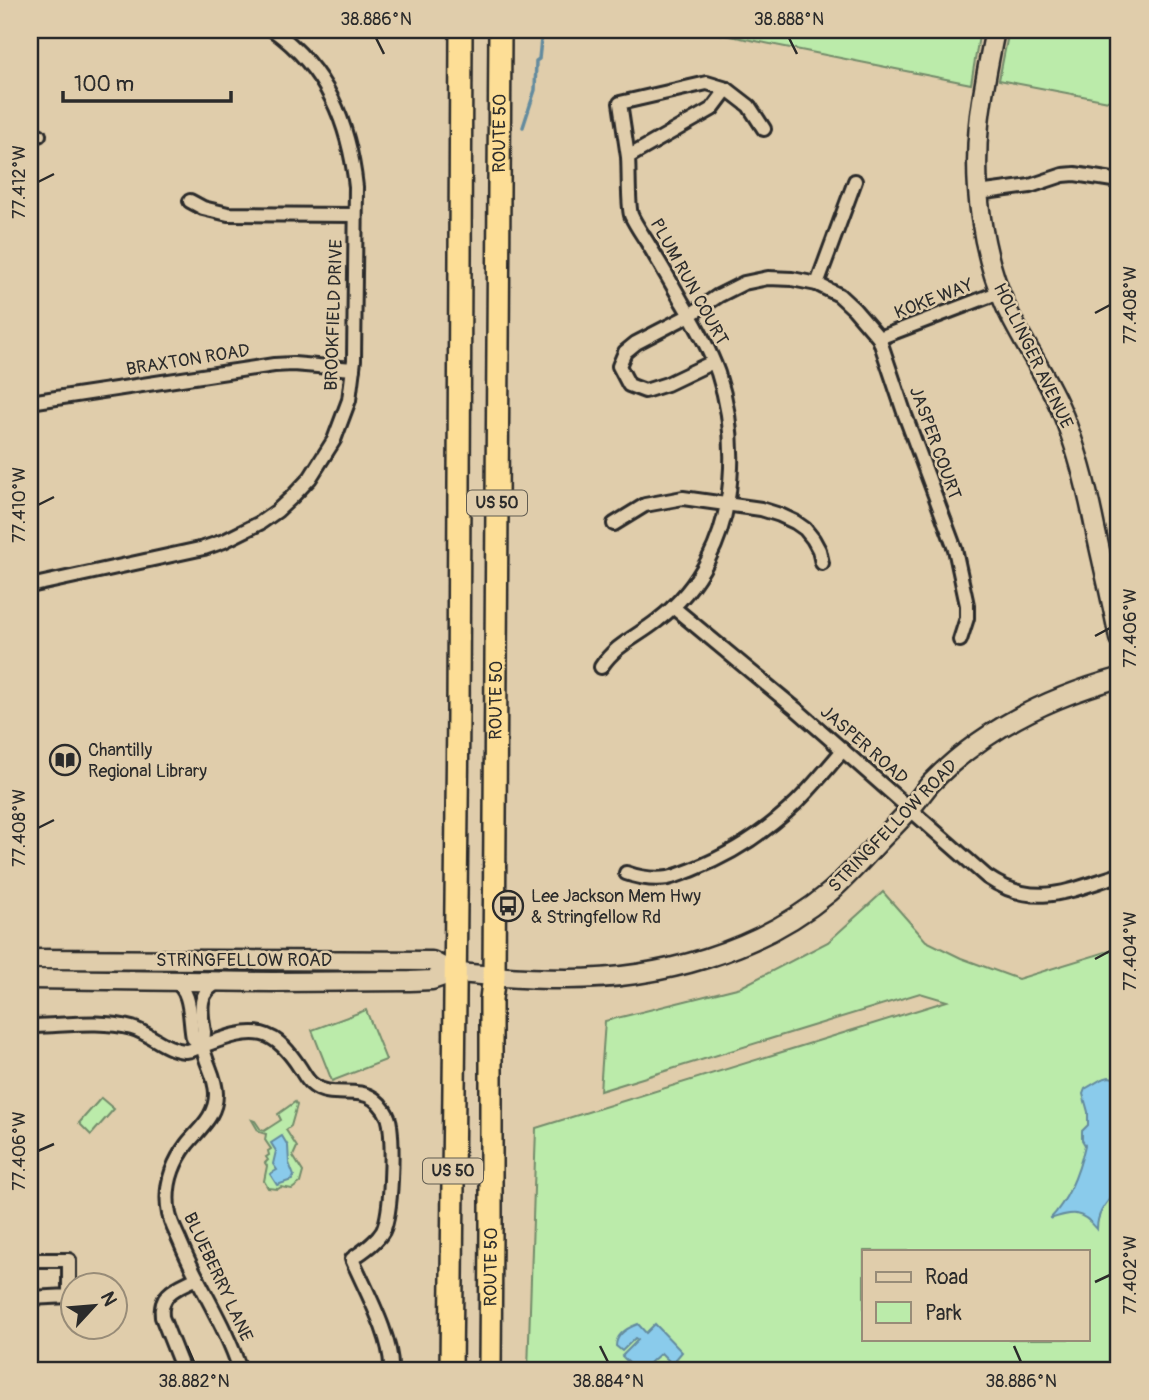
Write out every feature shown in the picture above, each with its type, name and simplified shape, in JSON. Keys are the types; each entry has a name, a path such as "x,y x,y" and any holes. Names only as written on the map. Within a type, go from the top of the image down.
{"highway":[{"name":"ROUTE 50","path":"451,1370 461,30"},
{"name":"ROUTE 50","path":"490,1370 500,30"}],"main road":[{"name":"HOLLINGER AVENUE","path":"995,30 979,122 977,152 978,193 986,245 1000,292 1018,333 1053,392 1078,456 1119,638"},
{"name":"STRINGFELLOW ROAD","path":"30,960 432,961 455,972 519,978 584,979 654,971 712,956 774,929 828,893 910,809 932,782 956,760 1001,728 1059,698 1119,678"},
{"name":"STRINGFELLOW ROAD","path":"30,979 410,981 432,980 455,972"}],"street":[{"name":"BROOKFIELD DRIVE","path":"30,586 204,548 233,537 260,523 292,498 310,478 334,440 349,400 353,369 353,160 340,114 331,96 311,67 273,30"},
{"name":"PLUM RUN COURT","path":"601,667 619,646 673,607 696,580 708,560 722,525 730,478 728,423 713,362 690,315 631,214 628,157 620,103 707,83 727,89"},
{"path":"628,157 712,109 727,89 749,106 764,129"},
{"path":"978,193 1030,186 1076,174 1119,181"},
{"path":"817,284 855,181"},
{"path":"190,201 203,208 228,214 355,215"},
{"name":"JASPER COURT","path":"713,362 667,384 645,391 629,385 620,366 625,352 636,343 744,283 768,278 817,284 839,295 854,309 879,338 955,549 967,605 965,631 960,640"},
{"name":"KOKE WAY","path":"879,338 1000,292"},
{"name":"BRAXTON ROAD","path":"30,402 274,365 353,369"},
{"path":"614,524 645,505 683,498 761,509 780,515 805,529 819,550 822,563"},
{"name":"JASPER ROAD","path":"673,607 998,884 1014,891 1039,896 1052,895 1119,874"},
{"path":"626,873 654,879 669,878 707,864 732,851 778,820 843,750"},
{"name":"BLUEBERRY LANE","path":"166,980 180,984 185,992 193,1038 202,1046 216,1091 215,1107 176,1161 167,1185 169,1215 240,1370"},
{"name":"BLUEBERRY LANE","path":"202,1046 202,999 210,987 231,980"},
{"path":"30,1029 36,1026 93,1024 133,1028 174,1049 188,1051 242,1034 256,1033 282,1045 314,1087 326,1092 369,1096 377,1101 388,1116 390,1125 391,1169 386,1220 383,1230 373,1243 352,1259 385,1335 392,1358 391,1370"},
{"path":"30,1260 69,1260 69,1296 30,1298"},
{"path":"183,1370 162,1317 162,1301 167,1295 197,1278"}],"green space":[{"path":"700,30 980,30 971,84"},
{"path":"1009,30 1119,30 1119,103 999,80"},
{"path":"883,892 926,941 961,958 1018,979 1119,948 1119,1370 528,1370 536,1128 947,1001 920,993 600,1091 605,1021 741,987 828,942"},
{"path":"366,1010 386,1060 332,1081 312,1030"},
{"path":"101,1098 114,1109 91,1135 79,1123"},
{"path":"295,1102 297,1105 291,1126 286,1130 297,1147 293,1156 303,1172 300,1183 292,1189 268,1188 264,1181 267,1166 265,1163 271,1149 265,1140 266,1134 259,1132 252,1120 264,1131 281,1120 278,1114"}],"water":[{"path":"1109,1077 1119,1079 1119,1187 1101,1211 1097,1229 1081,1215 1064,1215 1050,1219 1068,1194 1083,1155 1085,1145 1082,1131 1088,1125 1083,1094 1085,1089"},
{"path":"282,1136 288,1146 289,1163 294,1176 292,1180 277,1185 270,1174 277,1170 273,1164 276,1151 271,1143"},
{"path":"638,1324 646,1333 655,1324 682,1352 671,1363 661,1353 642,1370 636,1370 622,1356 638,1340 635,1338 622,1351 616,1346 623,1332"}],"waterway":[{"path":"523,127 535,90 536,61 539,59 542,30"}],"place":[{"name":"Chantilly Regional Library","path":"65,760"},
{"name":"Lee Jackson Mem Hwy & Stringfellow Rd","path":"508,906"}]}
